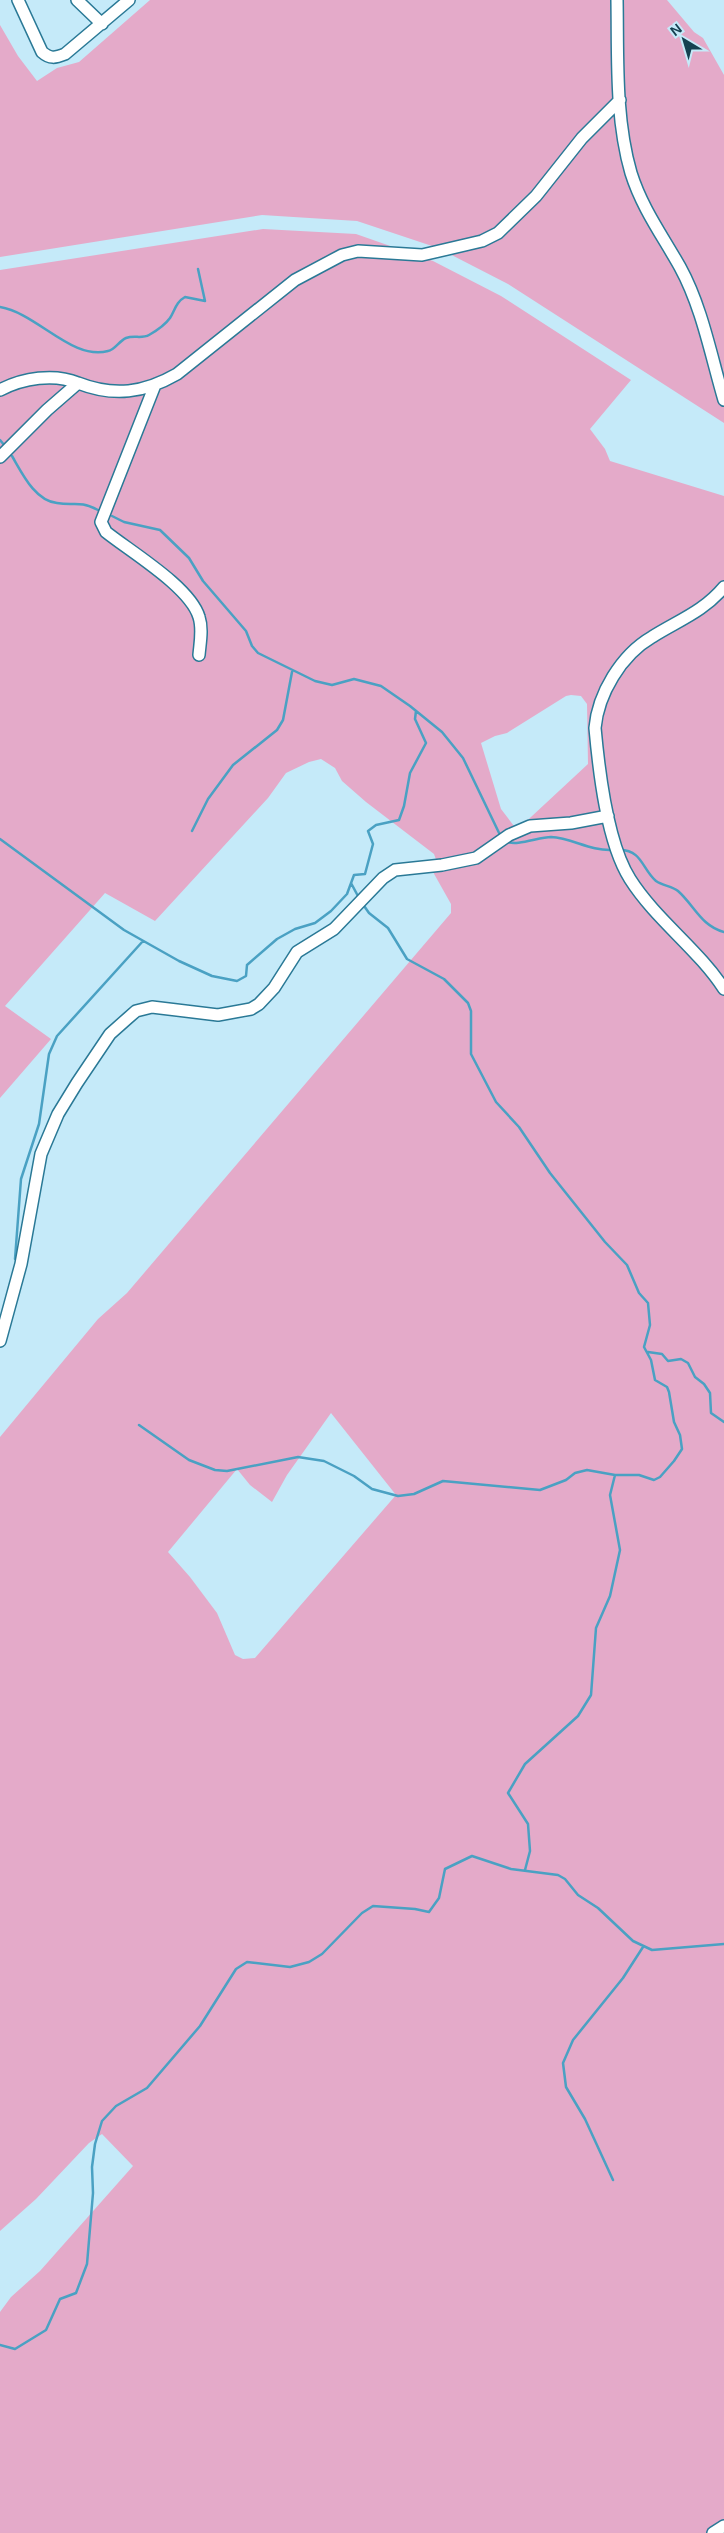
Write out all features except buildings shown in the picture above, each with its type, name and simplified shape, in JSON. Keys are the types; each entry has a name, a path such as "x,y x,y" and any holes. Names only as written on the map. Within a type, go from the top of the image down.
{"street":[{"path":"18,0 37,42 47,57 55,58 65,54 129,0"},
{"path":"77,0 102,24"},
{"path":"617,0 620,100 625,147 638,195 688,285 706,336 724,400"},
{"path":"0,390 27,380 53,377 66,378 109,392 155,385 177,374 295,280 342,255 358,251 422,256 482,241 498,233 536,196 582,138 620,100"},
{"path":"0,457 47,410 78,383"},
{"path":"155,385 101,522 106,532 175,585 194,606 201,625 199,655"},
{"path":"724,587 696,614 650,637 637,648 612,678 596,714 595,728 608,816 618,852 630,879 724,989"},
{"path":"0,1341 21,1264 41,1154 58,1114 77,1083 110,1034 128,1018 142,1009 152,1007 218,1015 251,1009 259,1004 274,988 297,952 334,929 383,878 395,870 442,865 476,858 509,835 530,826 581,822 608,816"},
{"path":"713,2533 724,2526"}],"shaded area":[{"path":"150,0 667,0 694,32 703,38 724,75 724,423 508,284 438,248 357,221 262,215 0,257 0,25 18,56 37,81 57,68 79,62"},
{"path":"263,229 356,234 433,261 501,296 631,380 590,429 605,449 610,461 724,496 724,2533 0,2533 0,2312 11,2297 40,2271 133,2166 102,2134 89,2143 36,2199 0,2231 0,1437 98,1319 127,1293 451,913 451,904 433,872 438,865 434,854 366,802 342,781 335,768 321,759 309,762 286,773 268,798 155,921 105,893 5,1006 51,1039 0,1098 0,270","holes":["566,696 581,696 587,704 588,764 517,830 501,809 481,743 495,736 507,733","331,1413 396,1495 255,1658 243,1659 235,1655 217,1613 168,1552 237,1469 250,1485 272,1502 287,1475"]}],"waterway":[{"path":"0,307 14,311 81,349 95,352 108,351 126,338 146,336 157,330 168,321 178,304 185,297 205,301 198,269"},
{"path":"0,440 5,446"},
{"path":"12,456 30,485 42,497 57,503 81,504 98,510"},
{"path":"112,516 124,522 160,530 189,558 203,581 246,631 252,646 258,653 315,681 332,685 354,679 381,686 442,732 463,758 501,837"},
{"path":"192,831 208,799 233,765 277,730 283,720 292,672"},
{"path":"0,839 124,930 179,961 212,976 237,981 246,976 247,965 277,939 295,929 315,923 331,911 347,894 354,875 365,874 373,844 368,831 376,825 399,820 404,806 410,773 426,743 415,719 416,711"},
{"path":"505,841 515,843 551,837 596,849 612,850"},
{"path":"620,850 633,853 656,881 678,891 709,925 724,932"},
{"path":"351,883 359,898"},
{"path":"139,1425 189,1460 215,1470 227,1471 298,1457 324,1461 354,1476 372,1489 398,1496 414,1494 443,1481 540,1490 566,1480 575,1473 587,1470 615,1475 639,1475 654,1480 660,1477 682,1449 680,1435 674,1422 669,1392 667,1387 655,1380 651,1360 644,1347 650,1325 648,1303 639,1293 627,1265 605,1242 550,1173 519,1127 496,1102 471,1054 471,1011 468,1003 444,979 407,959 388,928 369,913 362,903"},
{"path":"15,1259 21,1179 39,1124 49,1054 57,1036 143,941"},
{"path":"648,1352 662,1354 668,1361 681,1359 688,1363 695,1377 704,1384 710,1393 711,1413 724,1422"},
{"path":"525,1870 530,1851 528,1824 508,1793 525,1764 578,1716 591,1695 596,1628 610,1596 620,1550 610,1495 615,1475"},
{"path":"0,2345 15,2349 46,2330 60,2299 76,2293 87,2264 93,2193 92,2167 95,2144 102,2121 116,2106 147,2088 200,2026 236,1969 247,1962 290,1967 309,1962 322,1954 362,1913 373,1906 429,1912 439,1898 445,1869 472,1856 511,1869 558,1875 565,1879 578,1895 598,1908 633,1941 652,1950 724,1944"},
{"path":"613,2180 585,2119 566,2087 563,2063 573,2040 623,1978 643,1947"}]}
